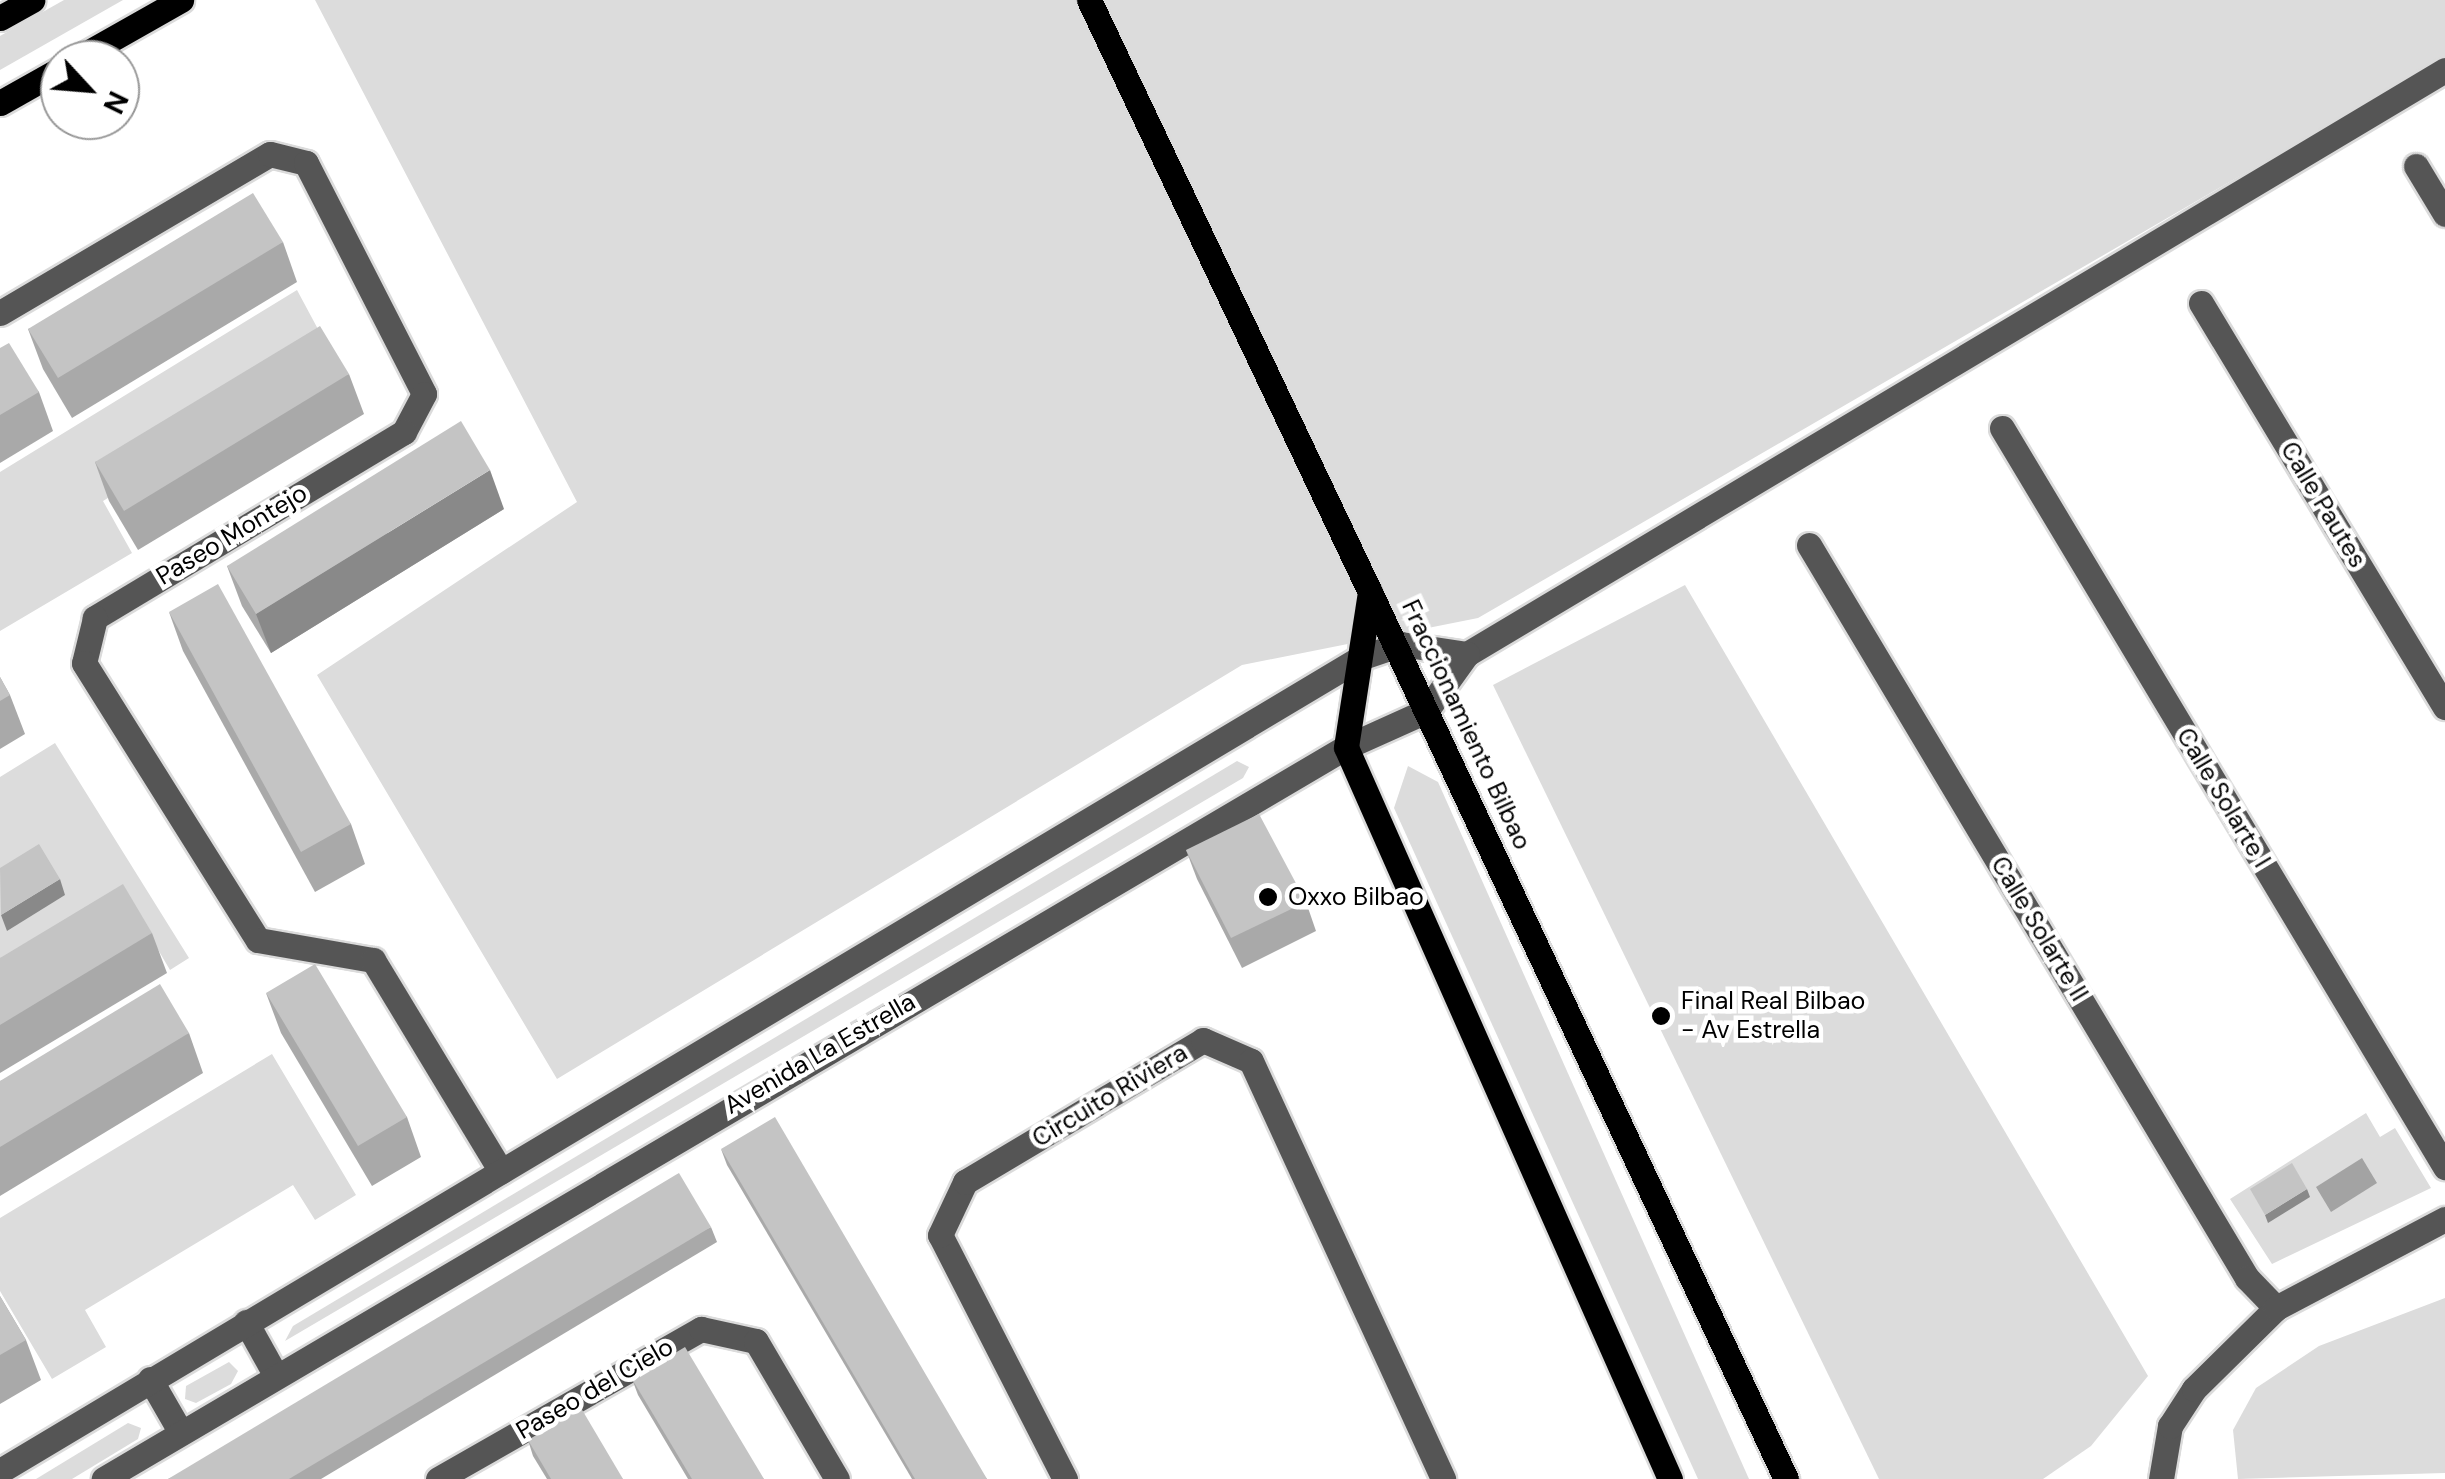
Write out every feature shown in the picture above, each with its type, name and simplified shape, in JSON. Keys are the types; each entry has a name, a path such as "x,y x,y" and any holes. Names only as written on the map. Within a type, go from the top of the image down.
{"main road":[{"path":"0,18 32,0"},
{"path":"111,40 180,0"},
{"path":"1090,0 1370,592"},
{"path":"0,103 40,80"},
{"name":"Fraccionamiento Bilbao","path":"1370,592 1401,644 1426,710 1786,1479"},
{"name":"Fraccionamiento Bilbao","path":"1346,747 1370,592"},
{"path":"1346,747 1670,1479"}],"street":[{"path":"0,1472 1360,658 1401,644 1467,654 2445,70"},
{"name":"Paseo Montejo","path":"0,313 270,154 306,163 424,394 404,432 94,618 84,663 258,940 373,960 501,1171"},
{"path":"2416,166 2445,214"},
{"name":"Calle Pautes","path":"2201,303 2445,707"},
{"name":"Calle Solarte I","path":"2002,428 2445,1168"},
{"name":"Calle Solarte II","path":"1809,545 2247,1278 2276,1308"},
{"name":"Avenida La Estrella","path":"104,1479 1346,747 1426,710 1467,654"},
{"name":"Circuito Riviera","path":"1066,1479 940,1234 965,1182 1203,1040 1251,1060 1444,1479"},
{"path":"2155,1477 2170,1426 2194,1389 2276,1308 2445,1219"},
{"path":"246,1322 276,1376"},
{"name":"Paseo del Cielo","path":"454,1475 701,1329 756,1340 837,1479"},
{"path":"150,1379 181,1433"}],"shaded area":[{"path":"64,0 123,0 53,40 40,40 40,47 0,70 0,36"},
{"path":"315,0 2445,0 2445,57 1478,618 1242,665 557,1079 317,675 577,502"},
{"path":"297,290 334,359 103,501 132,553 0,631 0,472"},
{"path":"1685,585 2148,1376 2091,1446 2043,1479 1879,1479 1493,685"},
{"path":"55,743 189,958 170,970 140,919 0,1003 0,777"},
{"path":"1237,761 1249,767 1243,778 285,1341 293,1326"},
{"path":"1408,766 1438,782 1749,1479 1698,1479 1394,808"},
{"path":"272,1054 356,1195 315,1220 293,1185 85,1310 106,1347 52,1379 0,1291 0,1218"},
{"path":"2366,1113 2380,1137 2395,1128 2431,1188 2272,1264 2230,1199"},
{"path":"2362,1158 2377,1183 2331,1212 2316,1187"},
{"path":"2445,1298 2445,1473 2238,1479 2233,1430 2256,1388 2319,1346"},
{"path":"229,1362 238,1371 231,1384 196,1403 185,1399 186,1386"},
{"path":"128,1423 141,1428 138,1439 72,1479 36,1479"}],"building":[{"path":"253,193 283,242 58,378 28,329"},
{"path":"320,326 349,374 124,511 95,462"},
{"path":"9,343 39,392 0,415 0,348"},
{"path":"461,421 490,470 256,614 227,566"},
{"path":"218,584 351,824 301,852 169,612"},
{"path":"0,677 10,695 0,701"},
{"path":"1259,814 1306,902 1231,938 1186,850"},
{"path":"39,844 60,879 1,915 0,868"},
{"path":"123,884 152,933 0,1025 0,958"},
{"path":"315,964 407,1117 358,1146 266,993"},
{"path":"160,984 189,1033 0,1147 0,1081"},
{"path":"775,1117 987,1479 915,1479 721,1149"},
{"path":"2292,1163 2307,1189 2265,1215 2250,1189"},
{"path":"679,1173 711,1227 289,1479 168,1479"},
{"path":"0,1296 26,1340 0,1355"},
{"path":"685,1347 764,1479 692,1479 632,1379"},
{"path":"581,1408 623,1479 551,1479 528,1440"}],"place":[{"name":"Oxxo Bilbao","path":"1268,897"},
{"name":"Final Real Bilbao - Av Estrella","path":"1661,1016"}]}
